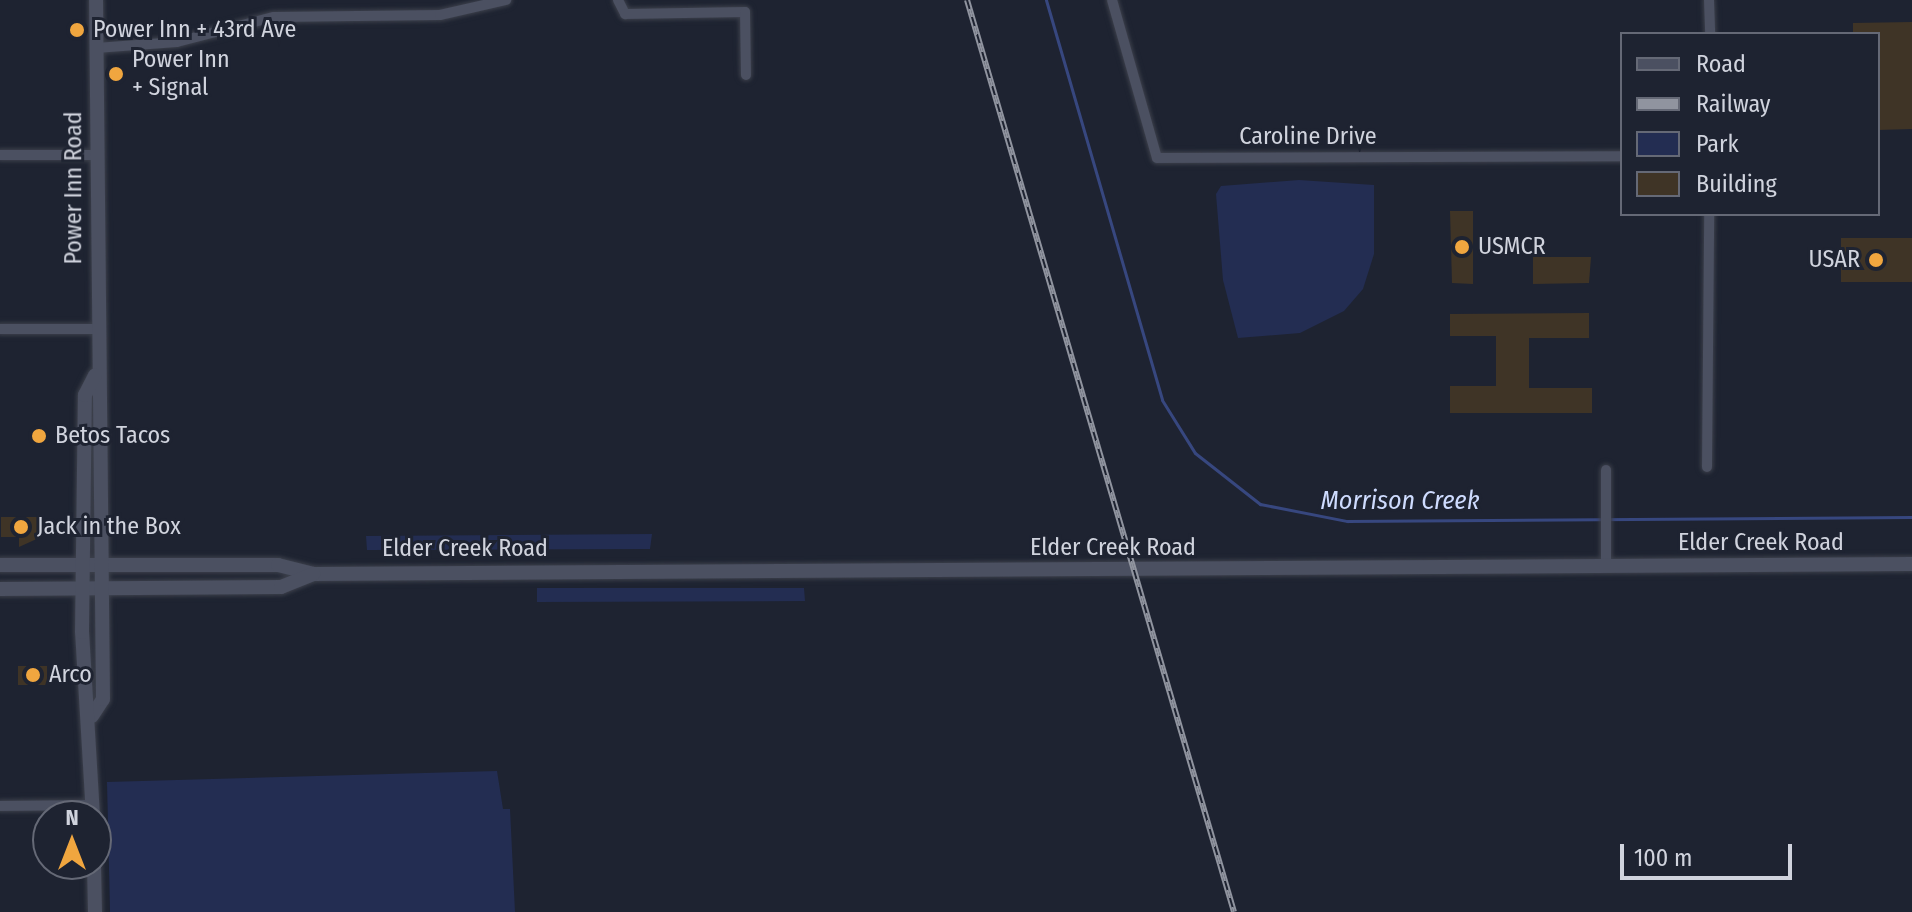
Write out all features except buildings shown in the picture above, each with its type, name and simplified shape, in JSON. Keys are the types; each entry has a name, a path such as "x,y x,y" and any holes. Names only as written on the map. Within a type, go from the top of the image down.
{"street":[{"name":"Power Inn Road","path":"93,800 92,716 82,699 85,395 95,375 96,329 96,0"},
{"path":"96,48 177,42 274,17 440,15 506,0"},
{"path":"618,0 625,14 745,12 746,75"},
{"name":"Caroline Drive","path":"1112,0 1157,158 1620,156"},
{"path":"1709,0 1710,32"},
{"path":"0,155 96,155"},
{"path":"1707,467 1709,216"},
{"path":"0,329 96,329"},
{"name":"Power Inn Road","path":"92,716 103,699 104,395 95,375"},
{"path":"1606,470 1606,565"},
{"name":"Elder Creek Road","path":"0,565 278,565 314,574 1912,564"},
{"name":"Elder Creek Road","path":"0,589 281,587 314,574"},
{"path":"0,806 32,807"},
{"path":"94,880 95,912"}],"green space":[{"path":"1299,180 1374,185 1374,254 1363,289 1344,311 1300,333 1238,338 1223,280 1216,194 1221,186"},
{"path":"652,534 650,549 367,550 366,536"},
{"path":"537,588 804,588 805,601 537,602"},
{"path":"497,771 503,809 510,809 515,912 110,912 112,800 107,800 107,782"}],"waterway":[{"name":"Morrison Creek","path":"1046,0 1162,400 1195,453 1260,504 1347,521 1912,517"}],"railway":[{"path":"967,0 1234,912"}],"place":[{"name":"Power Inn + 43rd Ave","path":"77,30"},
{"name":"Power Inn + Signal","path":"116,74"},
{"name":"USMCR","path":"1462,247"},
{"name":"USAR","path":"1876,260"},
{"name":"Betos Tacos","path":"39,436"},
{"name":"Jack in the Box","path":"21,527"},
{"name":"Arco","path":"33,675"}]}
